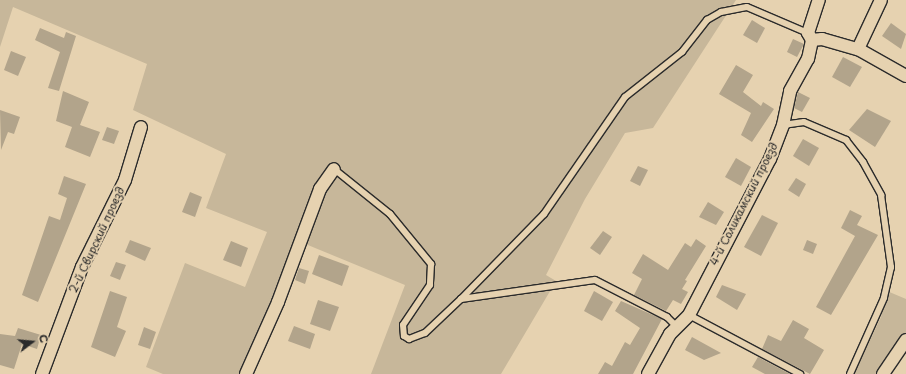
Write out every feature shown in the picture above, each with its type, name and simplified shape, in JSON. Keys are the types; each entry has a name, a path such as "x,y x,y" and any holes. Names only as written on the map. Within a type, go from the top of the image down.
{"street":[{"name":"4-й Соликамский проезд","path":"648,374 676,326 689,315 770,159 783,125 790,91 808,59 810,37 819,0"},
{"path":"858,49 881,0"},
{"path":"810,37 858,49 906,76"},
{"name":"2-й Свирский проезд","path":"42,374 82,267 125,180 141,127"},
{"path":"246,374 278,302 320,189 334,169"},
{"path":"883,374 906,340"}],"lane":[{"path":"334,169 385,210 431,264 430,285 403,325 404,336 409,340 424,334 534,227 625,97 682,52 707,20 721,12 747,7 810,37"},
{"path":"783,125 804,122 846,140 863,162 881,195 891,267 884,298 850,374"},
{"path":"461,299 596,280 667,317 676,326"},
{"path":"689,315 800,374"}],"shaded area":[{"path":"0,0 736,0 653,128 625,133 585,199 546,275 556,281 501,374 371,374 405,285 303,243 250,374 163,374 146,367 185,263 245,287 267,232 206,208 226,154 133,110 147,64 13,7 0,47"},
{"path":"887,291 906,299 906,335 880,374 854,374 881,317"}],"building":[{"path":"752,20 765,28 757,43 743,35"},
{"path":"891,23 906,34 901,49 882,36"},
{"path":"40,28 64,38 66,32 76,36 59,91 48,88 60,52 35,40"},
{"path":"793,39 804,44 797,57 787,52"},
{"path":"11,51 26,57 18,76 4,70"},
{"path":"843,57 862,67 850,87 832,77"},
{"path":"736,65 753,75 743,92 761,106 763,102 774,109 752,142 741,135 751,113 719,94"},
{"path":"63,91 89,102 80,125 100,132 90,157 65,147 72,127 56,121"},
{"path":"798,92 810,98 802,112 794,108"},
{"path":"867,109 891,121 875,147 849,130"},
{"path":"0,110 20,117 14,134 8,132 1,150"},
{"path":"107,127 119,131 114,144 102,140"},
{"path":"803,139 819,148 809,166 793,156"},
{"path":"736,158 751,167 741,186 725,177"},
{"path":"638,166 648,170 640,186 630,181"},
{"path":"64,176 86,184 38,302 22,295 49,216 60,220 67,198 58,194"},
{"path":"796,178 806,184 799,197 788,190"},
{"path":"190,192 202,197 195,217 182,212"},
{"path":"708,202 724,212 716,225 699,217"},
{"path":"850,210 862,216 857,225 878,235 831,315 816,307 855,236 841,228"},
{"path":"762,215 778,223 761,256 744,247"},
{"path":"603,231 612,237 600,255 590,248"},
{"path":"696,239 706,246 685,280 687,281 682,289 688,292 681,304 673,300 666,311 634,295 642,279 632,273 643,254 668,270 685,243 691,247"},
{"path":"130,240 151,248 145,261 125,252"},
{"path":"807,240 817,244 813,254 803,250"},
{"path":"231,241 248,248 241,267 223,260"},
{"path":"319,255 349,266 342,286 312,274"},
{"path":"116,262 126,265 120,280 110,276"},
{"path":"299,268 309,271 305,284 295,280"},
{"path":"722,285 746,294 737,310 716,297"},
{"path":"110,291 127,297 117,327 126,331 115,357 91,347"},
{"path":"594,291 613,302 602,321 584,311"},
{"path":"318,300 339,307 330,331 310,324"},
{"path":"621,301 662,319 633,374 598,374 605,362 612,366 625,342 630,345 640,328 615,311"},
{"path":"793,320 809,329 804,338 824,350 810,374 762,349 768,335 781,341"},
{"path":"294,326 315,334 310,349 288,341"},
{"path":"144,327 156,332 150,349 138,345"},
{"path":"18,328 41,335 37,349 22,344 14,369 0,365 0,334 15,336"},
{"path":"692,337 721,353 704,360 685,350"},
{"path":"758,357 790,374 765,374 752,367"}]}
